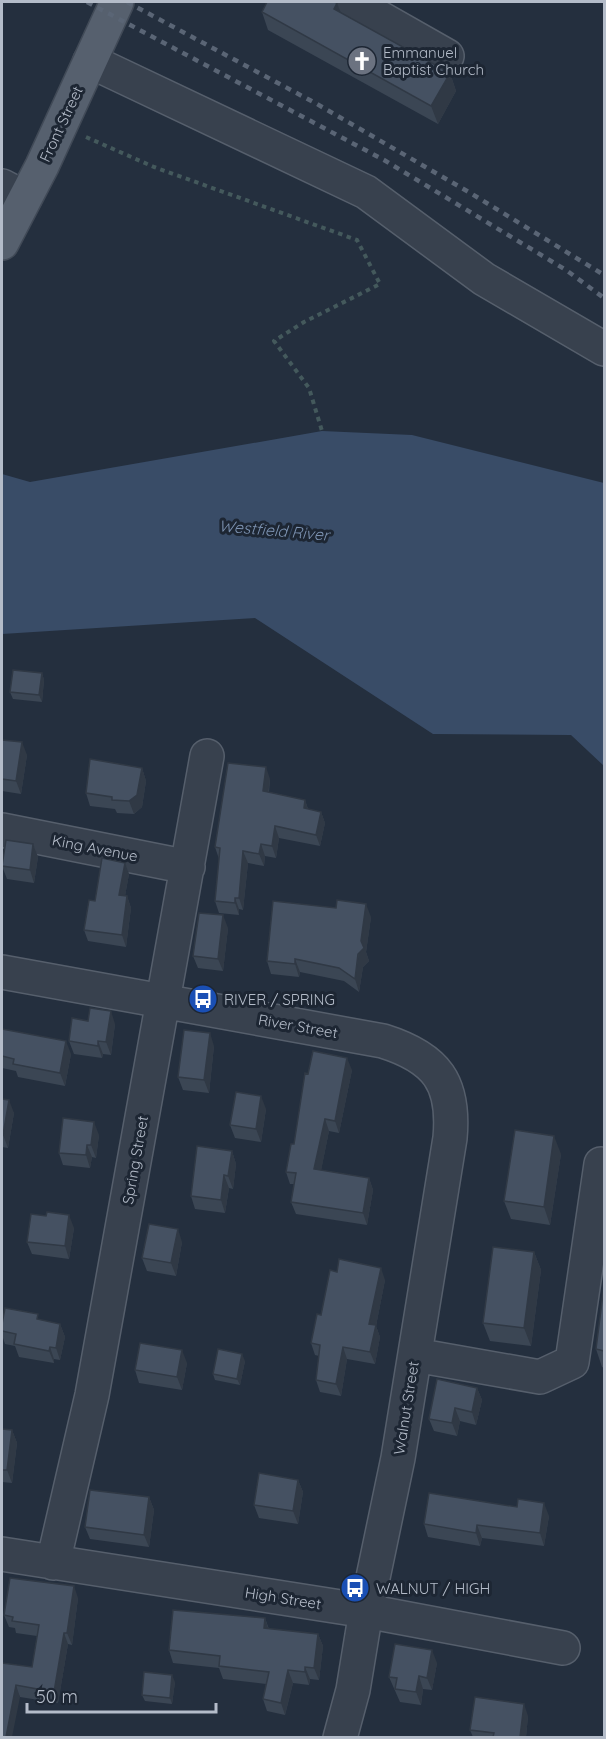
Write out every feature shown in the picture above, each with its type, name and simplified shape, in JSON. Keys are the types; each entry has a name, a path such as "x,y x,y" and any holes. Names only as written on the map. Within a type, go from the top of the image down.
{"main road":[{"name":"Front Street","path":"2,243 13,192 61,125 117,2"}],"street":[{"path":"352,2 447,57"},
{"path":"90,61 366,192 484,279 604,349"},
{"name":"Spring Street","path":"53,1563 92,1395 207,756"},
{"name":"King Avenue","path":"2,830 188,867"},
{"name":"River Street","path":"2,972 383,1041 412,1054 441,1078"},
{"name":"Walnut Street","path":"340,1737 353,1689 366,1611 398,1458 450,1138 452,1105 441,1078"},
{"path":"415,1355 540,1377 572,1362 596,1252 601,1164"},
{"name":"High Street","path":"2,1554 366,1611 563,1648"}],"path":[{"path":"61,125 154,167 357,240 380,284 304,322 274,341 309,388 322,431"}],"water":[{"name":"Westfield River","path":"322,431 412,435 604,483 604,766 571,735 433,734 255,618 2,634 2,474 30,482"}],"building":[{"name":"Emmanuel Baptist Church","path":"267,2 337,3 334,9 450,73 431,106 262,12"},
{"path":"13,670 42,673 39,695 10,692"},
{"path":"2,740 22,742 16,781 2,779"},
{"path":"90,759 142,768 137,795 129,801 112,800 112,797 86,793"},
{"path":"228,763 266,767 263,791 305,800 304,808 321,812 316,835 275,826 272,846 261,844 259,854 243,851 239,898 235,898 235,903 215,901 220,848 215,847"},
{"path":"6,840 33,844 30,870 2,866"},
{"path":"102,858 125,863 119,895 127,896 122,935 84,930 89,900 95,901"},
{"path":"337,900 366,904 361,941 364,948 358,954 355,979 339,968 295,959 295,964 267,961 273,901 336,908"},
{"path":"199,913 223,915 218,959 193,956"},
{"path":"90,1008 111,1011 106,1042 98,1041 98,1046 69,1041 72,1018 88,1021"},
{"path":"2,1029 66,1041 60,1073 13,1064 14,1059 2,1056"},
{"path":"184,1030 210,1033 204,1080 178,1077"},
{"path":"313,1051 347,1058 335,1121 325,1119 314,1169 369,1178 363,1213 291,1202 296,1173 286,1172 291,1144 294,1144 305,1073 308,1074"},
{"path":"236,1092 261,1096 256,1129 230,1125"},
{"path":"2,1099 9,1100 3,1135 2,1135"},
{"path":"63,1118 94,1122 91,1145 87,1145 86,1155 59,1153"},
{"path":"515,1130 554,1136 544,1207 504,1201"},
{"path":"197,1146 232,1151 228,1176 224,1175 221,1200 191,1196"},
{"path":"47,1212 69,1215 65,1246 27,1242 31,1214 46,1216"},
{"path":"149,1224 178,1229 171,1263 142,1258"},
{"path":"493,1247 534,1252 524,1328 483,1323"},
{"path":"339,1259 381,1268 369,1324 376,1325 370,1352 343,1347 336,1384 316,1380 320,1345 311,1343 317,1314 321,1315 330,1270 337,1272"},
{"path":"604,1286 604,1351 596,1349"},
{"path":"5,1308 38,1314 37,1319 60,1324 56,1348 50,1347 49,1351 14,1344 16,1334 2,1331"},
{"path":"140,1343 182,1350 177,1377 135,1370"},
{"path":"218,1349 242,1354 237,1379 213,1374"},
{"path":"437,1379 477,1388 472,1412 455,1408 452,1423 429,1419"},
{"path":"2,1429 12,1430 7,1470 2,1470"},
{"path":"259,1473 298,1480 293,1511 254,1505"},
{"path":"90,1490 149,1497 144,1535 85,1527"},
{"path":"429,1493 517,1507 518,1499 544,1503 540,1533 477,1525 476,1533 424,1524"},
{"path":"10,1578 74,1586 67,1633 64,1633 54,1692 16,1685 6,1737 2,1737 2,1663 32,1667 39,1625 12,1621 13,1617 4,1615"},
{"path":"173,1610 265,1618 264,1628 318,1634 314,1668 305,1667 305,1672 288,1670 281,1703 263,1699 269,1672 219,1666 220,1656 169,1650"},
{"path":"395,1644 432,1650 427,1678 419,1676 416,1692 395,1689 397,1678 389,1677"},
{"path":"144,1672 172,1675 170,1698 142,1695"},
{"path":"475,1697 524,1704 520,1737 493,1737 494,1733 470,1730"}],"railway":[{"path":"87,2 384,160 566,270 604,298"},
{"path":"127,2 317,104 472,194 604,275"}],"place":[{"name":"Emmanuel Baptist Church","path":"362,61"},
{"name":"RIVER / SPRING","path":"203,999"},
{"name":"WALNUT / HIGH","path":"355,1588"}]}
